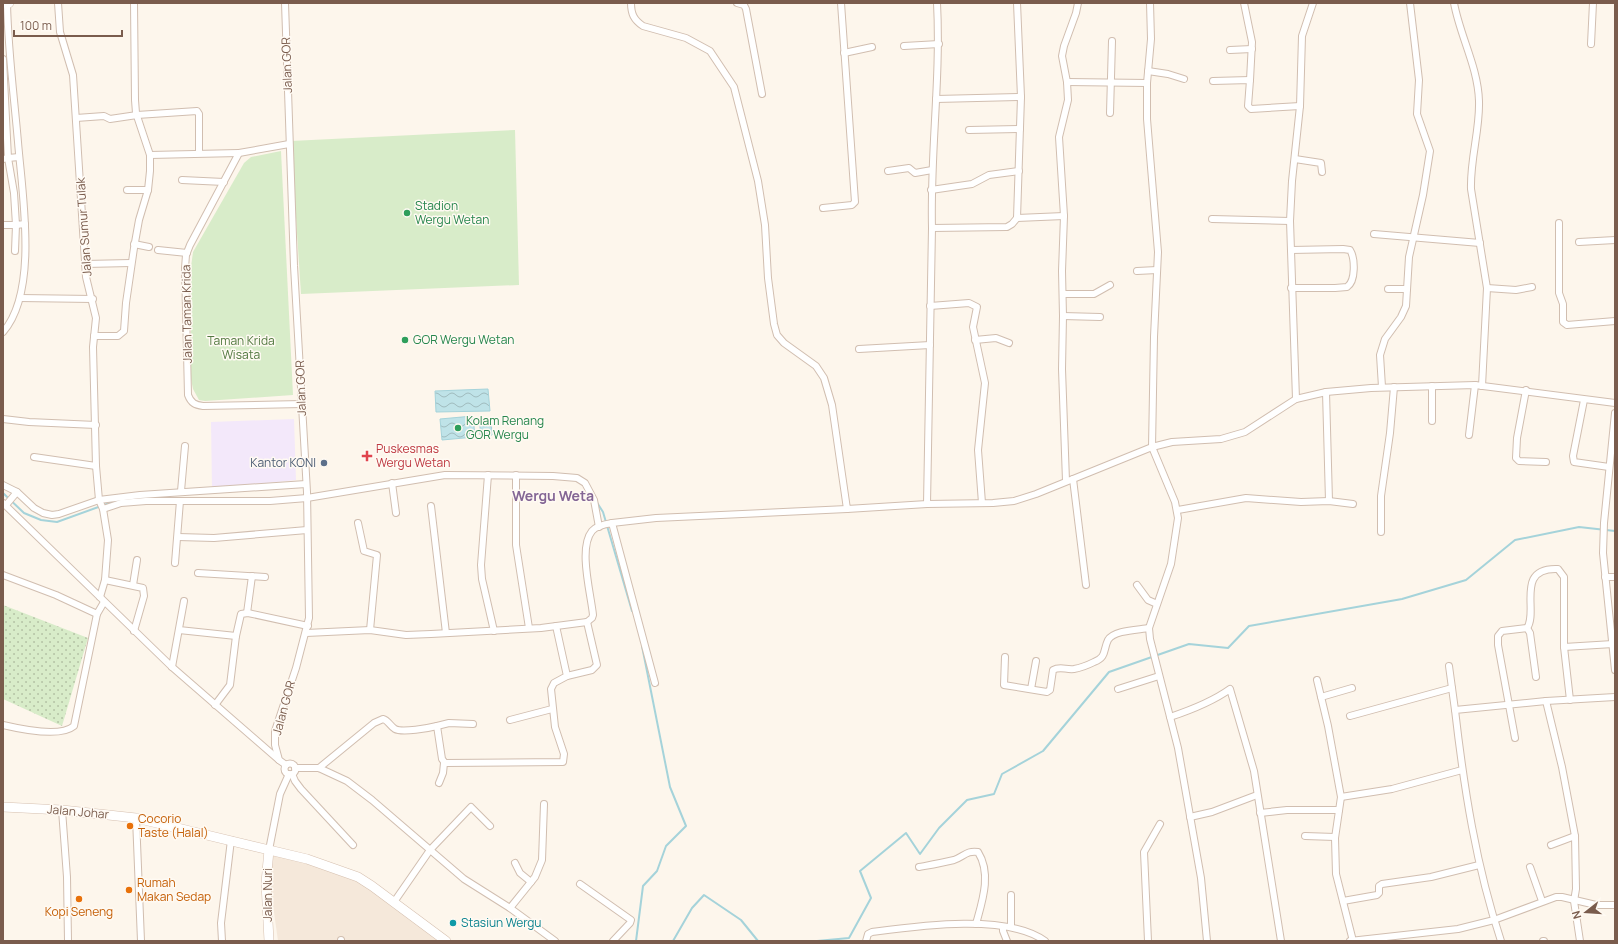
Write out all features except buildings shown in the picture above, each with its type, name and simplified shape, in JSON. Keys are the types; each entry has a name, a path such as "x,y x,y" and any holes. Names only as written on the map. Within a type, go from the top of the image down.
{"street":[{"path":"3,332 14,317 20,298 25,255 14,193 6,3"},
{"name":"Jalan Sumur Tulak","path":"3,725 37,731 65,731 74,726 97,614 102,600 105,580 108,540 101,505 96,466 94,336 96,318 93,300 87,281 73,75 60,32 58,3"},
{"path":"94,336 112,337 122,335 124,332 134,244 148,190 150,155 137,115 134,100 134,3"},
{"name":"Jalan GOR","path":"279,760 275,745 275,731 308,626 307,496 289,144 285,3"},
{"path":"631,3 631,11 637,22 644,26 686,38 710,51 734,87 758,182 765,225 768,278 774,324 777,335 784,343 816,366 824,378 832,405 847,509"},
{"path":"737,3 744,5 746,9 762,94"},
{"path":"823,208 852,205 855,202 841,3"},
{"path":"927,504 932,228 931,190 940,44 938,3"},
{"path":"932,228 1007,227 1017,218 1020,97 1017,3"},
{"path":"1066,481 1062,370 1062,271 1064,216 1059,136 1068,100 1063,51 1078,3"},
{"path":"1150,3 1151,39 1147,83 1147,118 1158,252 1154,337 1152,447 1178,510 1171,564 1149,628 1152,649 1178,748 1201,878 1207,941"},
{"path":"1244,3 1250,23 1252,49 1248,106 1252,109 1300,106"},
{"path":"1296,398 1290,221 1292,181 1300,106 1302,36 1313,3"},
{"path":"1382,387 1380,355 1385,339 1406,306 1412,238 1423,195 1430,152 1417,114 1419,80 1414,19 1410,3"},
{"path":"1454,3 1463,38 1475,74 1479,100 1478,120 1470,172 1471,189 1487,288 1478,385 1469,435"},
{"path":"1591,44 1593,3"},
{"path":"1110,113 1112,40"},
{"path":"904,46 940,44"},
{"path":"844,53 872,47"},
{"path":"1230,50 1252,49"},
{"path":"3,59 20,225 15,251"},
{"path":"1148,71 1168,74 1184,79"},
{"path":"1213,81 1250,80"},
{"path":"1067,82 1147,83"},
{"path":"936,99 1020,97"},
{"path":"76,118 104,116 110,119 137,115 198,112 199,153"},
{"path":"969,130 1020,129"},
{"path":"150,155 239,153 289,144"},
{"name":"Jalan Taman Krida","path":"239,153 187,253 185,268 188,395 191,402 197,406 302,404"},
{"path":"1295,159 1321,163 1322,172"},
{"path":"888,171 909,168 915,173 932,170"},
{"path":"931,190 972,184 989,175 1019,172"},
{"path":"182,180 224,182"},
{"path":"127,190 148,190"},
{"path":"1017,218 1064,216"},
{"path":"1212,219 1290,221"},
{"path":"1559,223 1559,293 1562,300 1563,322 1567,325 1615,320"},
{"path":"3,225 20,225"},
{"path":"1374,234 1480,243"},
{"path":"1579,242 1615,240"},
{"path":"134,244 149,247"},
{"path":"158,250 187,253"},
{"path":"1291,250 1350,250 1353,259 1352,280 1347,287 1292,288"},
{"path":"86,264 132,263"},
{"path":"1137,270 1157,270"},
{"path":"1063,294 1094,294 1110,285"},
{"path":"1487,288 1516,290 1532,287"},
{"path":"1388,289 1407,289"},
{"path":"20,298 93,300"},
{"path":"930,306 969,303 977,307 973,327 985,383 978,450 982,503"},
{"path":"1063,316 1100,317"},
{"path":"975,340 996,338 1009,343"},
{"path":"859,349 930,345"},
{"path":"306,633 370,630 406,634 446,633 494,631 587,622 593,615 587,572 587,546 592,532 601,526 611,523 656,518 1014,501 1036,494 1152,447 1172,442 1221,439 1245,432 1296,398 1326,392 1382,387 1478,385 1526,390 1584,400 1615,403"},
{"path":"1432,386 1432,421"},
{"path":"1381,532 1381,496 1390,433 1394,387"},
{"path":"1526,390 1517,438 1516,458 1519,461 1546,462"},
{"path":"1326,392 1329,501"},
{"path":"1584,400 1573,456 1574,462 1609,467"},
{"path":"1615,413 1604,523 1605,577 1615,670"},
{"path":"3,419 96,426"},
{"path":"181,491 185,446"},
{"path":"34,457 96,466"},
{"path":"101,505 133,502 270,500 307,496 445,475 553,476 581,480 594,500 601,526"},
{"path":"488,475 481,565 482,579 494,631"},
{"path":"516,475 516,545 529,628"},
{"path":"1073,479 1086,585"},
{"path":"392,483 396,513"},
{"path":"3,485 16,493 34,508 43,513 52,515 181,491 306,484"},
{"path":"16,493 6,503 134,631 215,705 286,765 284,771 292,772 319,768 374,723 383,719 387,720 394,728 401,731 449,723 473,724"},
{"path":"1178,510 1246,498 1301,502 1329,501 1353,504"},
{"path":"175,563 180,501"},
{"path":"431,506 446,633"},
{"path":"358,523 364,551 377,555 370,630"},
{"path":"611,523 655,683"},
{"path":"178,537 214,538 307,530"},
{"path":"133,585 137,560"},
{"path":"1536,677 1530,633 1527,628 1530,619 1532,583 1544,571 1558,569 1564,577 1564,647 1570,700"},
{"path":"198,573 265,577"},
{"path":"3,575 56,595 97,614"},
{"path":"247,613 252,576"},
{"path":"1605,577 1615,577"},
{"path":"105,580 144,588 145,593 134,631"},
{"path":"1137,585 1148,600 1157,604"},
{"path":"1607,600 1615,600"},
{"path":"172,666 184,601"},
{"path":"215,705 230,684 236,636 239,617 241,614 247,613 308,626"},
{"path":"444,763 563,762 564,754 555,728 552,709 551,686 567,676 592,670 598,665 587,622"},
{"path":"556,626 567,676"},
{"path":"1006,656 1004,685 1048,692 1053,670 1057,668 1074,669 1096,662 1105,654 1108,640 1112,637 1118,634 1149,628"},
{"path":"1515,738 1498,645 1498,636 1502,631 1527,628"},
{"path":"179,630 236,636"},
{"path":"1564,647 1613,644"},
{"path":"1031,689 1036,660"},
{"path":"1449,666 1462,770 1479,865 1501,941"},
{"path":"1118,689 1159,676"},
{"path":"1317,680 1328,726 1341,797 1335,837 1336,874 1352,941 1408,938 1458,929 1494,920 1542,901 1562,897 1596,905 1615,906"},
{"path":"1321,697 1352,688"},
{"path":"1350,716 1452,688"},
{"path":"1170,717 1193,709 1219,697 1230,689 1254,771 1281,941"},
{"path":"1455,710 1546,701 1615,697"},
{"path":"1546,701 1562,767 1575,836 1576,889 1574,901 1580,941"},
{"path":"510,720 552,709"},
{"path":"437,726 442,759 444,763 443,773 439,783"},
{"path":"319,768 356,788 464,879 510,908 555,941"},
{"path":"1341,797 1392,790 1462,770"},
{"path":"292,772 295,781 301,789 353,845"},
{"path":"269,850 280,794 292,772"},
{"path":"1190,817 1212,812 1257,794"},
{"path":"510,908 540,869 542,860 544,804"},
{"name":"Jalan Johar","path":"3,807 62,810 136,818 231,840 331,867 358,878 394,902 446,941"},
{"path":"394,902 430,850 471,807 490,826"},
{"path":"62,810 67,877 68,941"},
{"path":"1260,813 1287,810 1339,810"},
{"path":"136,818 141,941"},
{"path":"1148,941 1144,852 1160,824"},
{"path":"1305,836 1335,837"},
{"path":"1550,845 1575,836"},
{"path":"222,941 221,923 231,840"},
{"name":"Jalan Nuri","path":"269,850 266,883 269,941"},
{"path":"919,867 956,859 965,853 973,851 978,852 983,866 985,887 976,924"},
{"path":"515,863 520,873 531,882"},
{"path":"1343,901 1377,895 1379,893 1379,886 1382,884 1431,877 1479,865"},
{"path":"1530,867 1542,901"},
{"path":"580,884 631,920 613,941"},
{"path":"1011,895 1011,927"},
{"path":"866,941 868,934 926,924 976,924 1011,927 1034,933 1044,941"},
{"path":"1003,927 1007,941"}],"shaded area":[{"path":"294,419 296,480 212,489 211,422"},
{"path":"272,852 357,879 444,941 278,941 270,883"}],"green space":[{"name":"Stadion Wergu Wetan","path":"515,130 519,285 301,294 291,141"},
{"name":"Taman Krida Wisata","path":"281,151 293,395 205,401 199,400 193,389 191,379 191,267 193,252 244,163 251,157"},
{"path":"3,605 88,638 62,726 3,699"}],"water":[{"path":"488,389 490,411 436,412 435,391"},
{"name":"Kolam Renang GOR Wergu","path":"473,416 475,437 442,440 440,419"},
{"path":"491,418 492,435 480,435 480,419"}],"waterway":[{"path":"3,493 24,513 41,520 57,522 115,501"},
{"path":"137,498 146,498"},
{"path":"596,501 603,512 632,611"},
{"path":"817,941 849,938 871,898 860,871 906,833 920,854 939,828 967,800 994,794 1002,774 1043,751 1109,672 1189,644 1228,648 1249,626 1402,599 1466,580 1515,540 1579,527 1615,531"},
{"path":"636,941 643,886 657,871 666,846 686,826 670,787 642,646"},
{"path":"673,941 692,908 704,895 741,920 758,941"}],"place":[{"name":"Stadion Wergu Wetan","path":"407,213"},
{"name":"GOR Wergu Wetan","path":"405,340"},
{"name":"Kolam Renang GOR Wergu","path":"458,428"},
{"name":"Puskesmas Wergu Wetan","path":"367,456"},
{"name":"Kantor KONI","path":"324,463"},
{"name":"Cocorio Taste (Halal)","path":"130,826"},
{"name":"Rumah Makan Sedap","path":"129,890"},
{"name":"Kopi Seneng","path":"79,899"},
{"name":"Stasiun Wergu","path":"453,923"}],"district":[{"name":"Wergu Weta","path":"553,496"}]}
